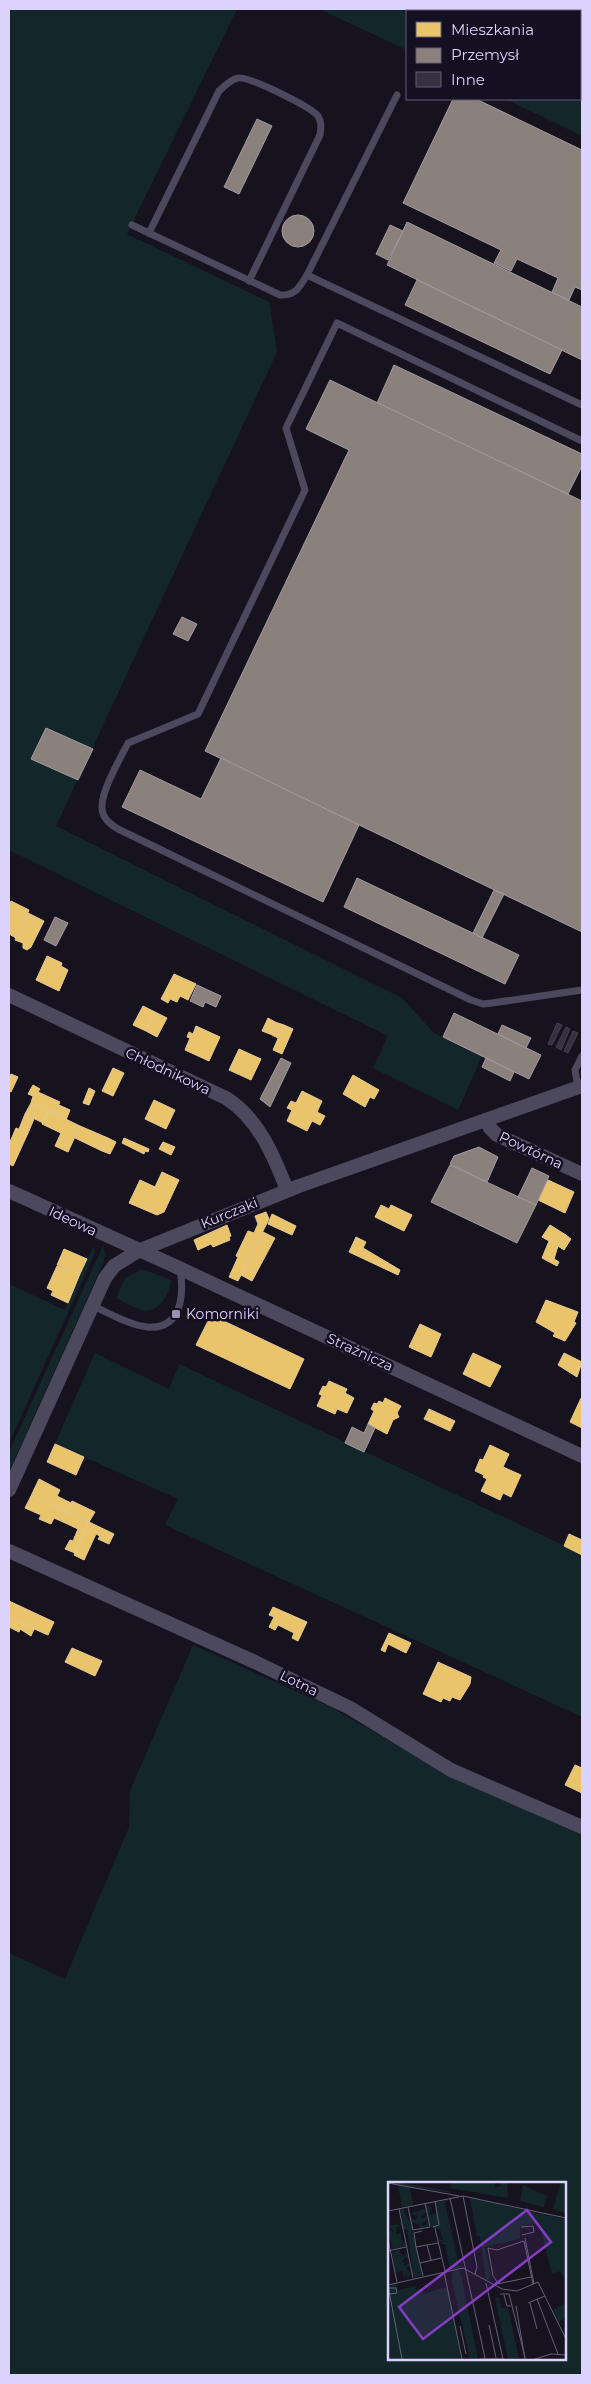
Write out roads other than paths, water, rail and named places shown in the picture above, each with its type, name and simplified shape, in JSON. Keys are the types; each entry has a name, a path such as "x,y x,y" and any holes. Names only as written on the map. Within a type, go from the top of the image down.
{"street":[{"name":"Chłodnikowa","path":"9,995 226,1098 240,1107 256,1128 287,1190"},
{"name":"Kurczaki","path":"9,1490 109,1272 121,1260 138,1251 287,1190 580,1087"},
{"name":"Powtórna","path":"486,1120 490,1128 497,1135 582,1174"},
{"name":"Ideowa","path":"9,1191 138,1251"},
{"name":"Strażnicza","path":"138,1251 180,1268 582,1456"},
{"name":"Lotna","path":"9,1551 287,1677 350,1708 451,1770 582,1827"}],"lane":[{"path":"149,232 220,91 233,79 247,79 312,110 320,121 320,135 249,281"},
{"path":"132,224 249,281 280,295 286,295 300,288 397,95"},
{"path":"307,275 582,405"},
{"path":"582,441 337,323 286,428 304,490 198,714 128,743 103,799 102,810 108,823 118,829 471,1000 483,1004 582,990"},
{"path":"580,1087 576,1070 582,1056"},
{"path":"93,1306 146,1327 163,1324 176,1314 180,1306 183,1286 180,1268"}],"place":[{"name":"Komorniki","path":"176,1314"}]}
